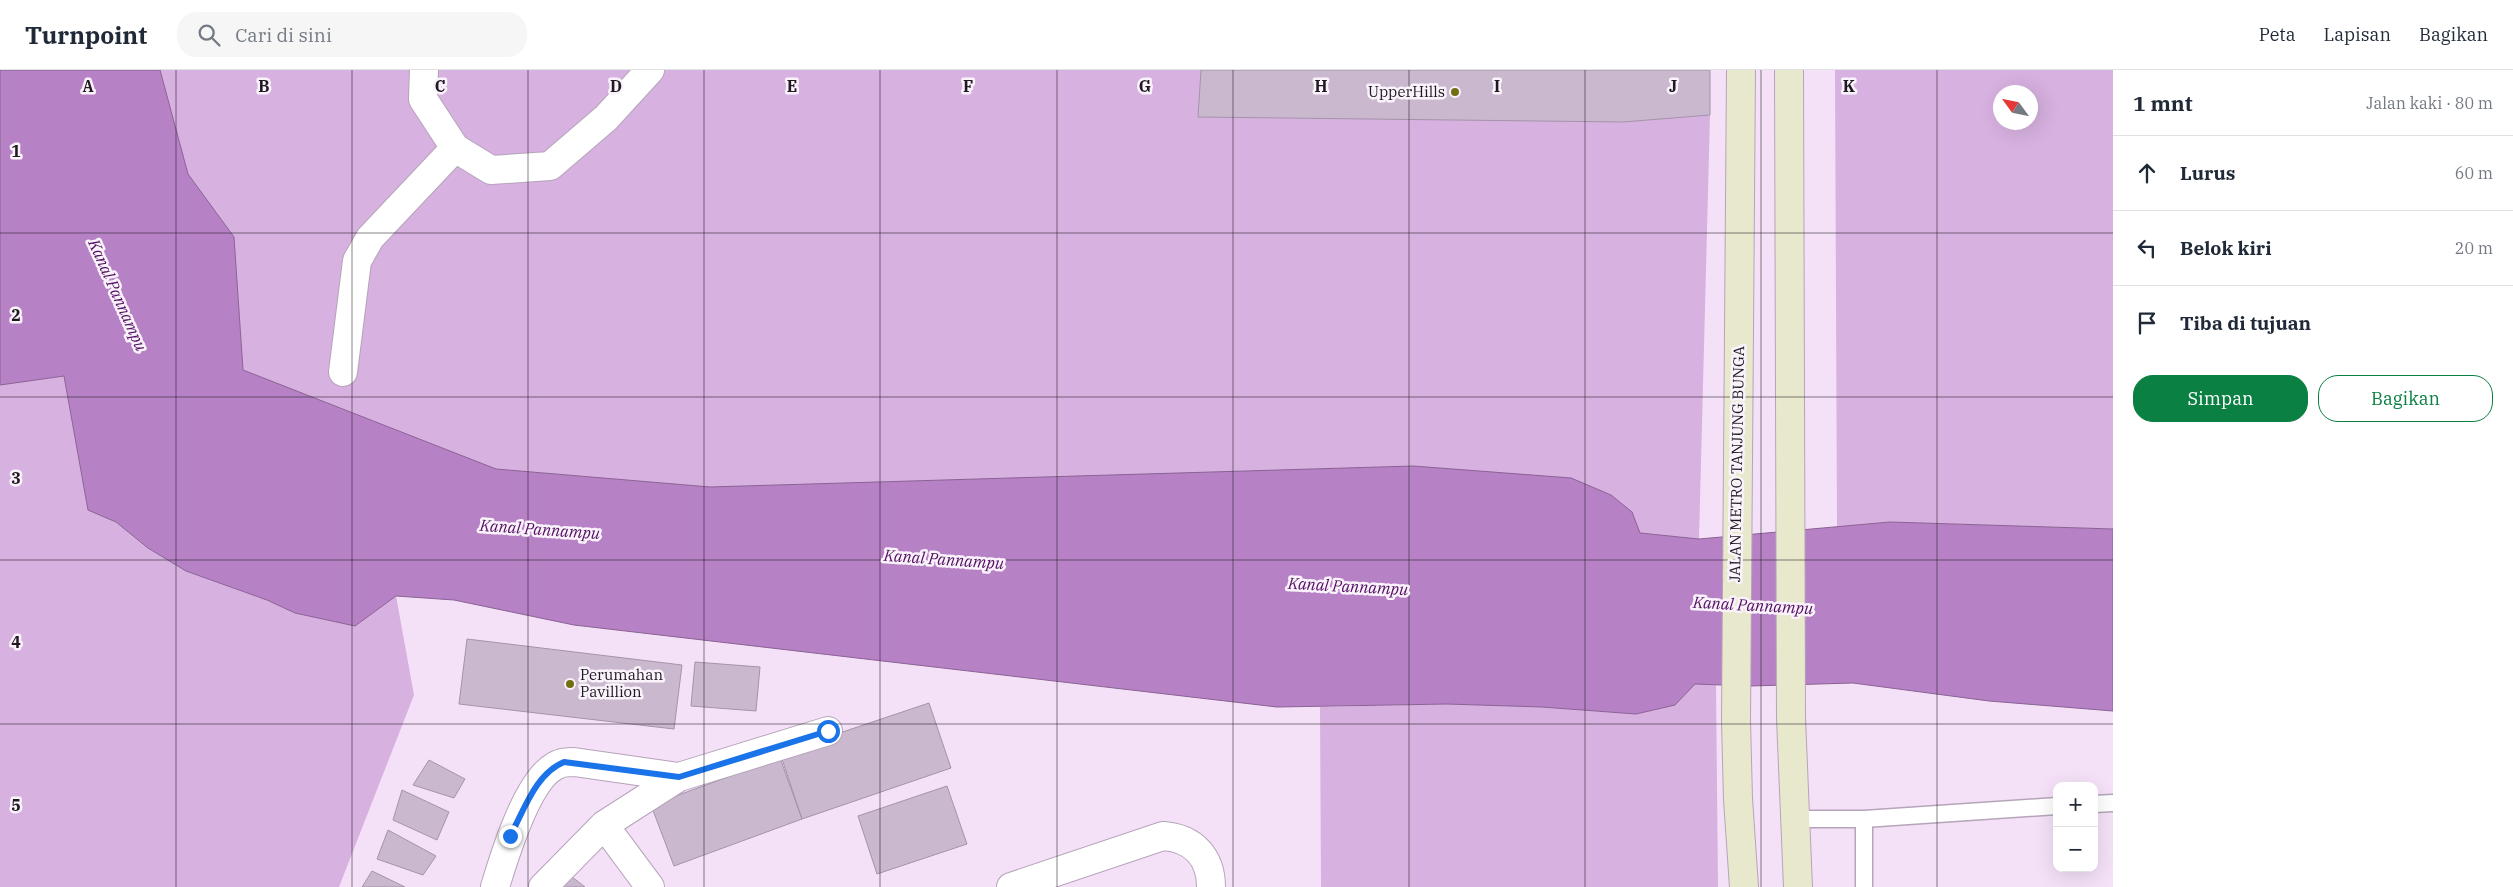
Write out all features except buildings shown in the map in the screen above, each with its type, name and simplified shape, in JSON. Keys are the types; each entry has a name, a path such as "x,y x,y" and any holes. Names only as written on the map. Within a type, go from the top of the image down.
{"main road":[{"name":"JALAN METRO TANJUNG BUNGA","path":"1742,70 1736,522 1736,721 1738,799 1744,887"},
{"path":"1788,70 1791,718 1798,887"}],"street":[{"path":"424,70 423,99 455,148 491,170 550,166 606,118 650,70"},
{"path":"343,372 357,261 370,238 455,148"},
{"path":"542,887 604,825 679,777 828,731"},
{"path":"495,887 510,836 536,788 554,766 564,762 574,762 679,777"},
{"path":"604,825 650,887"},
{"path":"1011,887 1163,836 1174,836 1191,843 1211,872 1211,887"}],"lane":[{"path":"2098,804 2113,803"},
{"path":"1796,819 1864,819 2053,806"},
{"path":"1864,819 1864,887"}],"shaded area":[{"path":"160,70 1201,70 1710,115 1699,539 1640,533 1632,512 710,487 496,469 243,370 234,237 188,174"},
{"path":"1835,70 2113,70 2113,529 1890,522 1837,528"},
{"path":"64,376 88,510 116,522 148,548 186,571 267,600 295,613 355,626 396,596 414,695 339,887 0,887 0,385"},
{"path":"1695,684 1716,684 1718,887 1321,887 1320,707 1447,704 1542,707 1636,714 1675,705"}],"water":[{"name":"Kanal Pannampu","path":"0,70 160,70 188,174 234,237 243,370 496,469 710,487 1413,466 1571,478 1611,495 1632,512 1640,533 1699,539 1890,522 2113,529 2113,711 1989,701 1853,683 1750,686 1695,684 1675,705 1636,714 1542,707 1447,704 1277,707 574,625 454,600 396,596 355,626 295,613 267,600 186,571 148,548 116,522 88,510 64,376 0,385"}],"place":[{"name":"UpperHills","path":"1455,92"},
{"name":"Perumahan Pavillion","path":"570,684"}],"route":[{"path":"510,836 541,779 554,766 564,762 679,777 828,731"}]}
